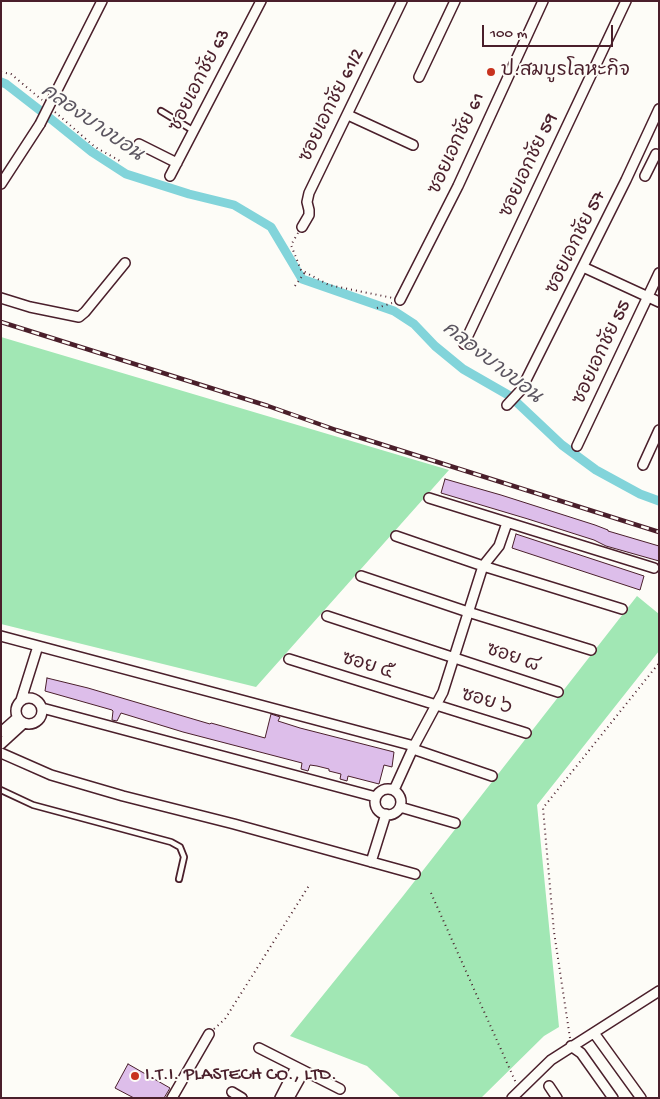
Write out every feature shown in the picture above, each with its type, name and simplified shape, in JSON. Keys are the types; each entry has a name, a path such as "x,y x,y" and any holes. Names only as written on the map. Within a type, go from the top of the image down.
{"street":[{"path":"1,184 51,106 102,1"},
{"name":"ซอยเอกชัย 63","path":"170,176 261,1"},
{"name":"ซอยเอกชัย 61/2","path":"302,227 309,215 307,197 402,1"},
{"path":"419,77 455,1"},
{"name":"ซอยเอกชัย 61","path":"400,300 458,186 543,1"},
{"name":"ซอยเอกชัย 59","path":"464,344 626,1"},
{"name":"ซอยเอกชัย 57","path":"507,405 521,390 658,112"},
{"path":"348,115 413,145"},
{"path":"139,144 177,163"},
{"path":"641,148 657,155 645,176"},
{"path":"1,298 30,307 78,317 85,312 125,263"},
{"path":"583,266 659,302"},
{"name":"ซอยเอกชัย 55","path":"577,446 659,273"},
{"path":"643,465 659,430"},
{"path":"429,498 654,568"},
{"path":"394,790 444,692 483,566 499,546 507,523"},
{"path":"396,536 483,566 622,609"},
{"path":"361,576 591,650"},
{"name":"ซอย ๘","path":"327,616 558,692"},
{"path":"1,636 414,748 492,776"},
{"path":"21,700 32,698 37,700 42,708 42,716 36,722 30,724 20,720 16,710 38,646"},
{"name":"ซอย ๕","path":"289,659 436,705"},
{"name":"ซอย ๖","path":"436,705 526,733"},
{"path":"42,708 376,798"},
{"path":"1,732 20,720"},
{"path":"1,744 20,720"},
{"path":"1,753 60,778 415,874"},
{"path":"383,790 394,790 401,799 400,807 394,813 386,814 378,809 376,798 383,790"},
{"path":"400,807 456,822"},
{"path":"371,862 386,814"},
{"path":"512,1098 551,1060 659,990"},
{"path":"594,1033 641,1098"},
{"path":"172,1098 208,1034"},
{"path":"571,1046 581,1053 613,1098"},
{"path":"258,1048 340,1089"},
{"path":"280,1098 300,1069"},
{"path":"289,1098 300,1069"},
{"path":"549,1086 557,1098"},
{"path":"232,1092 242,1098"}],"lane":[{"path":"161,111 194,131"},
{"path":"1,790 33,805 171,842 180,847 184,857 179,879"}],"path":[{"path":"1,72 11,74 51,106 95,147 122,162"},
{"path":"302,227 291,245 301,270 329,285 400,300"},
{"path":"295,286 305,272"},
{"path":"377,308 400,300"},
{"path":"571,1046 554,932 543,808 659,663"},
{"path":"208,1034 225,1019 310,884"},
{"path":"431,893 519,1091"}],"green space":[{"path":"1,337 449,470 256,687 1,624"},
{"path":"637,596 659,614 659,651 537,805 559,1027 544,1036 481,1098 401,1098 367,1066 290,1036 403,896"}],"building":[{"path":"445,479 659,546 659,561 441,493"},
{"path":"516,534 644,576 640,590 512,548"},
{"path":"47,678 265,738 271,714 280,717 278,721 300,728 394,752 392,767 384,765 379,784 348,776 347,781 340,779 341,774 317,766 310,765 308,771 301,769 302,763 183,732 121,713 117,721 112,720 112,710 45,691"},
{"name":"I.T.I. PLASTECH CO., LTD.","path":"128,1064 170,1088 164,1098 134,1098 115,1088"}],"waterway":[{"name":"คลองบางบอน","path":"1,82 92,152 126,174 189,194 234,205 271,227 302,279 394,311 414,324 435,346 463,369 510,396 562,445 596,470 640,494 659,501"}],"railway":[{"path":"1,322 659,532"}],"place":[{"name":"ป.สมบูรโลหะกิจ","path":"491,72"},
{"name":"I.T.I. PLASTECH CO., LTD.","path":"135,1076"}]}
